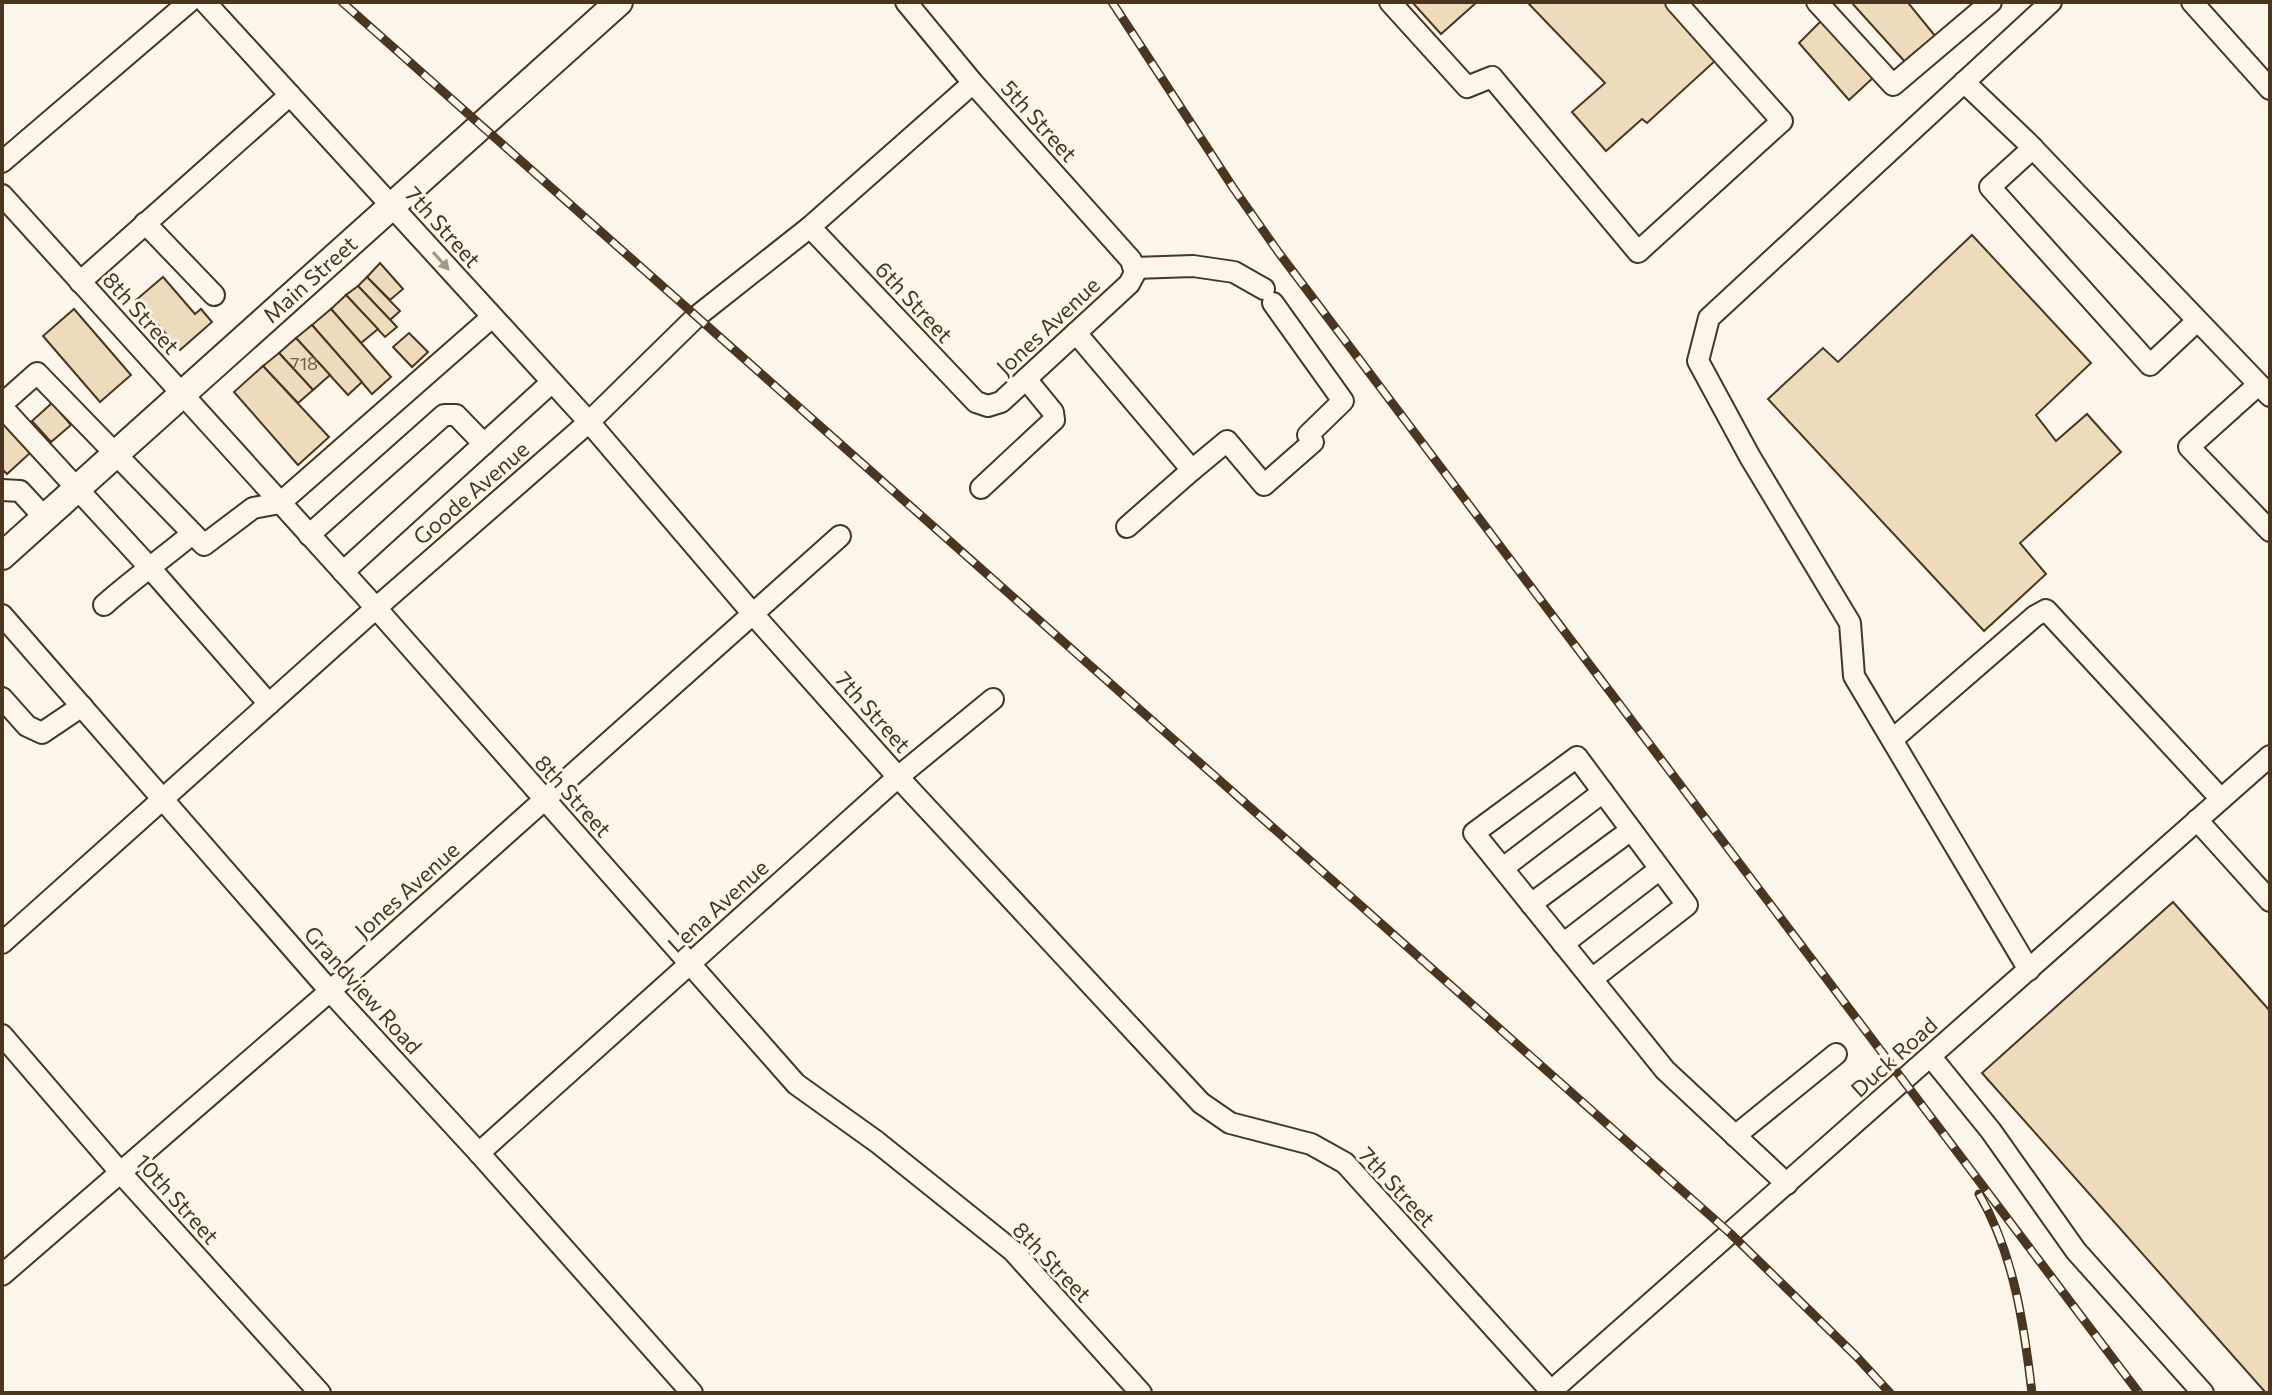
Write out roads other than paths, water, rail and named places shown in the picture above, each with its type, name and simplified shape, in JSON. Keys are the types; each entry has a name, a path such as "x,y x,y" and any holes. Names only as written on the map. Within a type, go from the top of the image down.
{"main road":[{"name":"Main Street","path":"2,556 481,127 611,5"}],"street":[{"path":"2,162 189,2"},
{"name":"7th Street","path":"205,2 589,422 898,777 1201,1103 1230,1123 1311,1144 1345,1163 1550,1392"},
{"name":"5th Street","path":"906,2 973,83 1131,260 1135,270"},
{"path":"1390,2 1467,87 1492,77 1638,252 1782,121 1676,2"},
{"path":"1817,2 1893,85 1991,2"},
{"path":"2029,970 1854,676 1850,623 1750,457 1698,361 1709,318 2051,2"},
{"path":"2192,2 2270,89"},
{"path":"1964,82 2033,148 2264,390 2189,447 2270,531"},
{"name":"Goode Avenue","path":"2,943 589,422 696,317 810,227 973,83"},
{"path":"80,282 290,95"},
{"path":"2033,148 1990,187 2150,365 2197,321"},
{"name":"8th Street","path":"2,195 376,608 796,1084 877,1142 1013,1251 1141,1393"},
{"path":"145,223 214,295"},
{"name":"6th Street","path":"810,227 976,402 988,406"},
{"path":"1127,527 1227,441 1264,485 1313,442 1308,435 1343,401 1268,296 1234,272 1193,266 1135,270"},
{"name":"Jones Avenue","path":"988,406 1001,402 1129,284 1135,270"},
{"path":"269,704 2,406 37,373 204,545 253,508 280,503 492,317"},
{"path":"1076,333 1192,470"},
{"path":"981,488 1054,420 1053,412 1026,379"},
{"path":"343,572 552,382"},
{"path":"309,535 444,415 456,415 484,444"},
{"path":"8,493 44,517"},
{"path":"104,605 192,534"},
{"name":"Jones Avenue","path":"2,1275 330,991 840,536"},
{"path":"1893,739 2035,616 2046,610 2221,799"},
{"name":"Grandview Road","path":"2,615 330,991 692,1393"},
{"path":"2,698 27,726 42,733 82,706"},
{"name":"Lena Avenue","path":"479,1153 898,777 993,699"},
{"name":"Duck Road","path":"1550,1392 2270,756"},
{"path":"1592,979 1687,905 1577,757 1474,833 1665,1070 1787,1184"},
{"path":"1503,868 1603,792"},
{"path":"2197,820 2270,901"},
{"path":"1531,904 1631,830"},
{"path":"1563,944 1660,869"},
{"name":"10th Street","path":"2,1035 120,1172 320,1393"},
{"path":"1735,1136 1836,1054"},
{"path":"1931,1057 1991,1131 2076,1251 2203,1393"}],"railway":[{"path":"342,2 1731,1234 1890,1393"},
{"path":"1112,2 1279,253 2139,1393"},
{"path":"1979,1194 2001,1241 2016,1290 2032,1393"}]}
